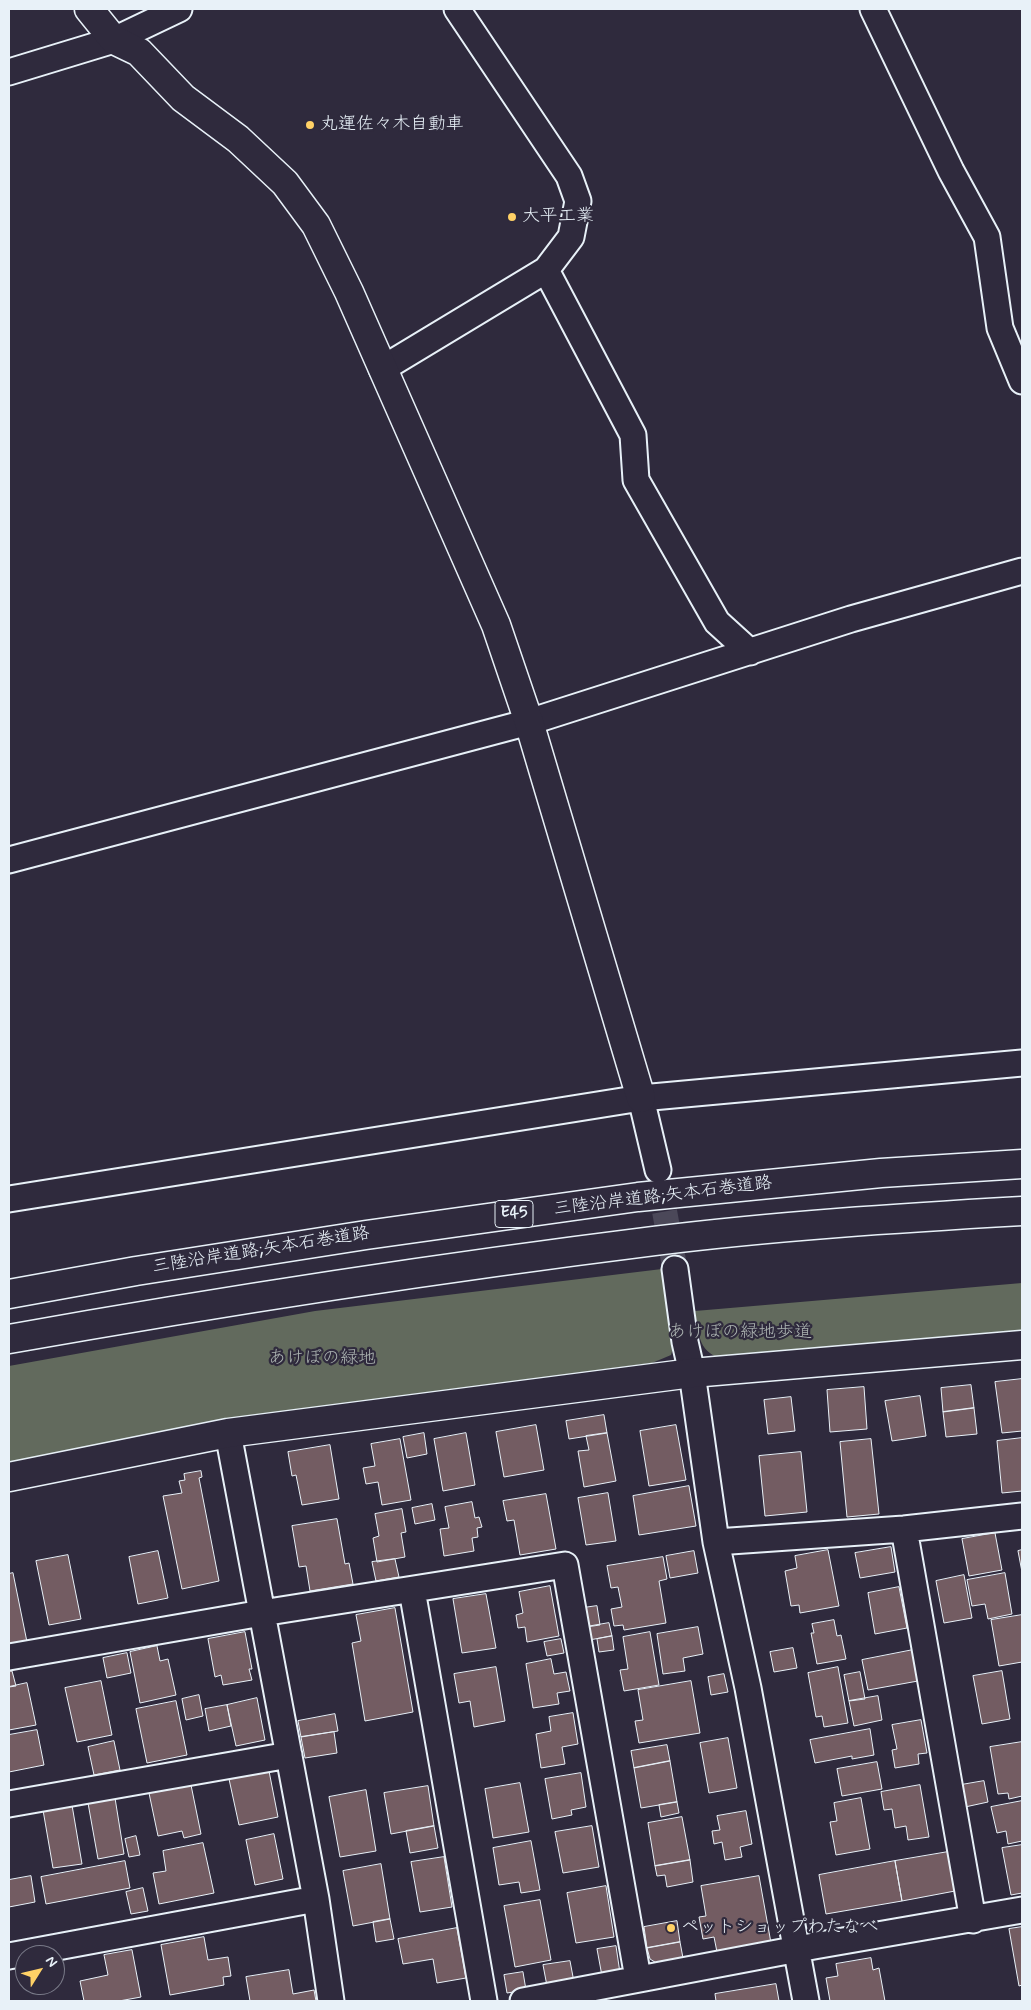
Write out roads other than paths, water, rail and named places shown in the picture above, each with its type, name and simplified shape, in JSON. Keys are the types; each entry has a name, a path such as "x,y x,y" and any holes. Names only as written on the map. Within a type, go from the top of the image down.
{"main road":[{"path":"89,9 114,40 139,52 183,98 238,139 285,183 316,225 349,292 496,625 529,722 641,1098"},
{"name":"三陸沿岸道路;矢本石巻道路","path":"9,1294 136,1270 638,1197 881,1173 1022,1164"},
{"path":"9,1339 145,1315 374,1279 656,1241 885,1219 1022,1211"},
{"path":"9,1477 228,1433 692,1373 1022,1345"}],"street":[{"path":"9,72 114,40 179,9"},
{"path":"382,369 546,270 571,237 578,202 569,176 457,9"},
{"path":"874,9 951,171 987,237 1000,328 1022,381"},
{"path":"546,270 633,435 636,480 717,622 750,652"},
{"path":"9,860 529,722 851,619 1022,572"},
{"path":"9,1199 641,1098 1022,1063"},
{"path":"641,1098 658,1170"},
{"path":"675,1269 684,1342 692,1373 716,1542 748,1688 806,2001"},
{"path":"228,1433 316,1899 331,2001"},
{"path":"716,1542 904,1529 1022,1516"},
{"path":"904,1529 972,1920"},
{"path":"9,1657 262,1613 565,1565 638,1978"},
{"path":"412,1590 484,2001"},
{"path":"9,1804 289,1755"},
{"path":"9,1956 316,1899"},
{"path":"523,2001 797,1949 1022,1910"}],"tunnel":[{"path":"658,1175 675,1269"}],"place":[{"name":"丸運佐々木自動車","path":"310,125"},
{"name":"大平工業","path":"512,217"},
{"name":"ペットショップわたなべ","path":"671,1928"}],"park label":[{"name":"あけぼの緑地歩道","path":"740,1333"},
{"name":"あけぼの緑地","path":"322,1359"}]}
